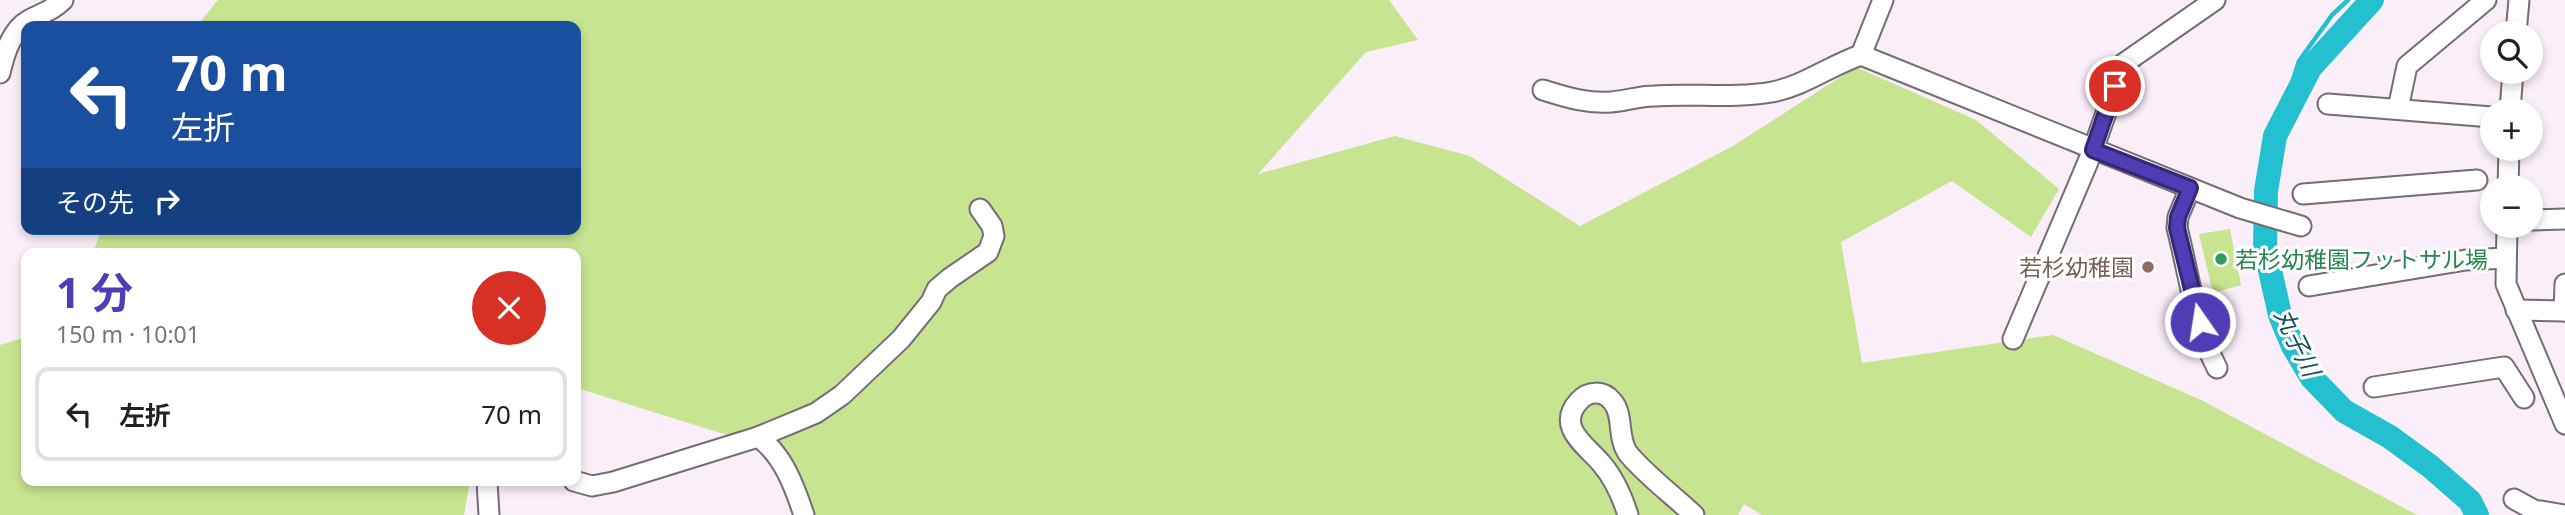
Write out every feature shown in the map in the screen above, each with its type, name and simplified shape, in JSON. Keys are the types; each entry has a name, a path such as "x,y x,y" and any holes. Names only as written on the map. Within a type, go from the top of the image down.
{"street":[{"path":"27,21 53,10 62,0"},
{"path":"1861,55 1883,0"},
{"path":"2013,340 2093,150 2123,64 2216,0"},
{"path":"2398,109 2407,65 2486,0"},
{"path":"2517,21 2519,0"},
{"path":"0,74 4,58 21,27"},
{"path":"1543,90 1577,101 1610,103 1654,96 1772,92 1861,55 2190,188 2245,209 2299,225"},
{"path":"2328,104 2480,116"},
{"path":"2303,194 2477,180"},
{"path":"2190,188 2178,217 2177,228 2200,322 2217,368"},
{"path":"581,483 592,485 613,482 758,437 816,413 842,394 901,340 937,289 988,252 994,236 992,226 980,209"},
{"path":"2543,220 2565,219"},
{"path":"2507,238 2506,285 2565,424"},
{"path":"2309,286 2466,260 2506,258"},
{"path":"2516,310 2565,311 2565,284"},
{"path":"2374,387 2504,367 2524,398"},
{"path":"1628,515 1622,496 1601,463 1575,439 1572,410 1580,399 1589,394 1599,393 1611,399 1616,408 1621,437 1627,452 1693,515"},
{"path":"758,437 769,445 778,457 804,515"},
{"path":"487,486 489,515"},
{"path":"2514,499 2534,510 2564,515"}],"green space":[{"path":"218,0 1389,0 1418,40 1366,52 1258,174 1395,136 1470,156 1580,226 1733,146 1856,67 1976,120 2059,189 2031,237 1952,181 1841,242 1862,363 2053,335 2201,400 2417,515 1762,515 1744,504 1738,515 797,515 781,465 746,441 581,389 581,248 95,248 99,235 581,235 581,21 201,21"},
{"name":"若杉幼稚園フットサル場","path":"2230,229 2241,285 2213,293 2199,234"},
{"path":"21,339 21,486 469,486 464,515 0,515 0,345"}],"waterway":[{"path":"2275,136 2299,61 2332,15 2348,0"},
{"name":"丸子川","path":"2372,0 2310,68 2275,136 2266,191 2265,248 2280,315 2293,346 2312,378 2344,411 2390,437 2431,467 2470,501 2477,515"}],"place":[{"name":"若杉幼稚園フットサル場","path":"2221,259"},
{"name":"若杉幼稚園","path":"2148,267"}],"route":[{"path":"2115,86 2093,150 2190,188 2178,217 2177,228 2200,322"}]}
